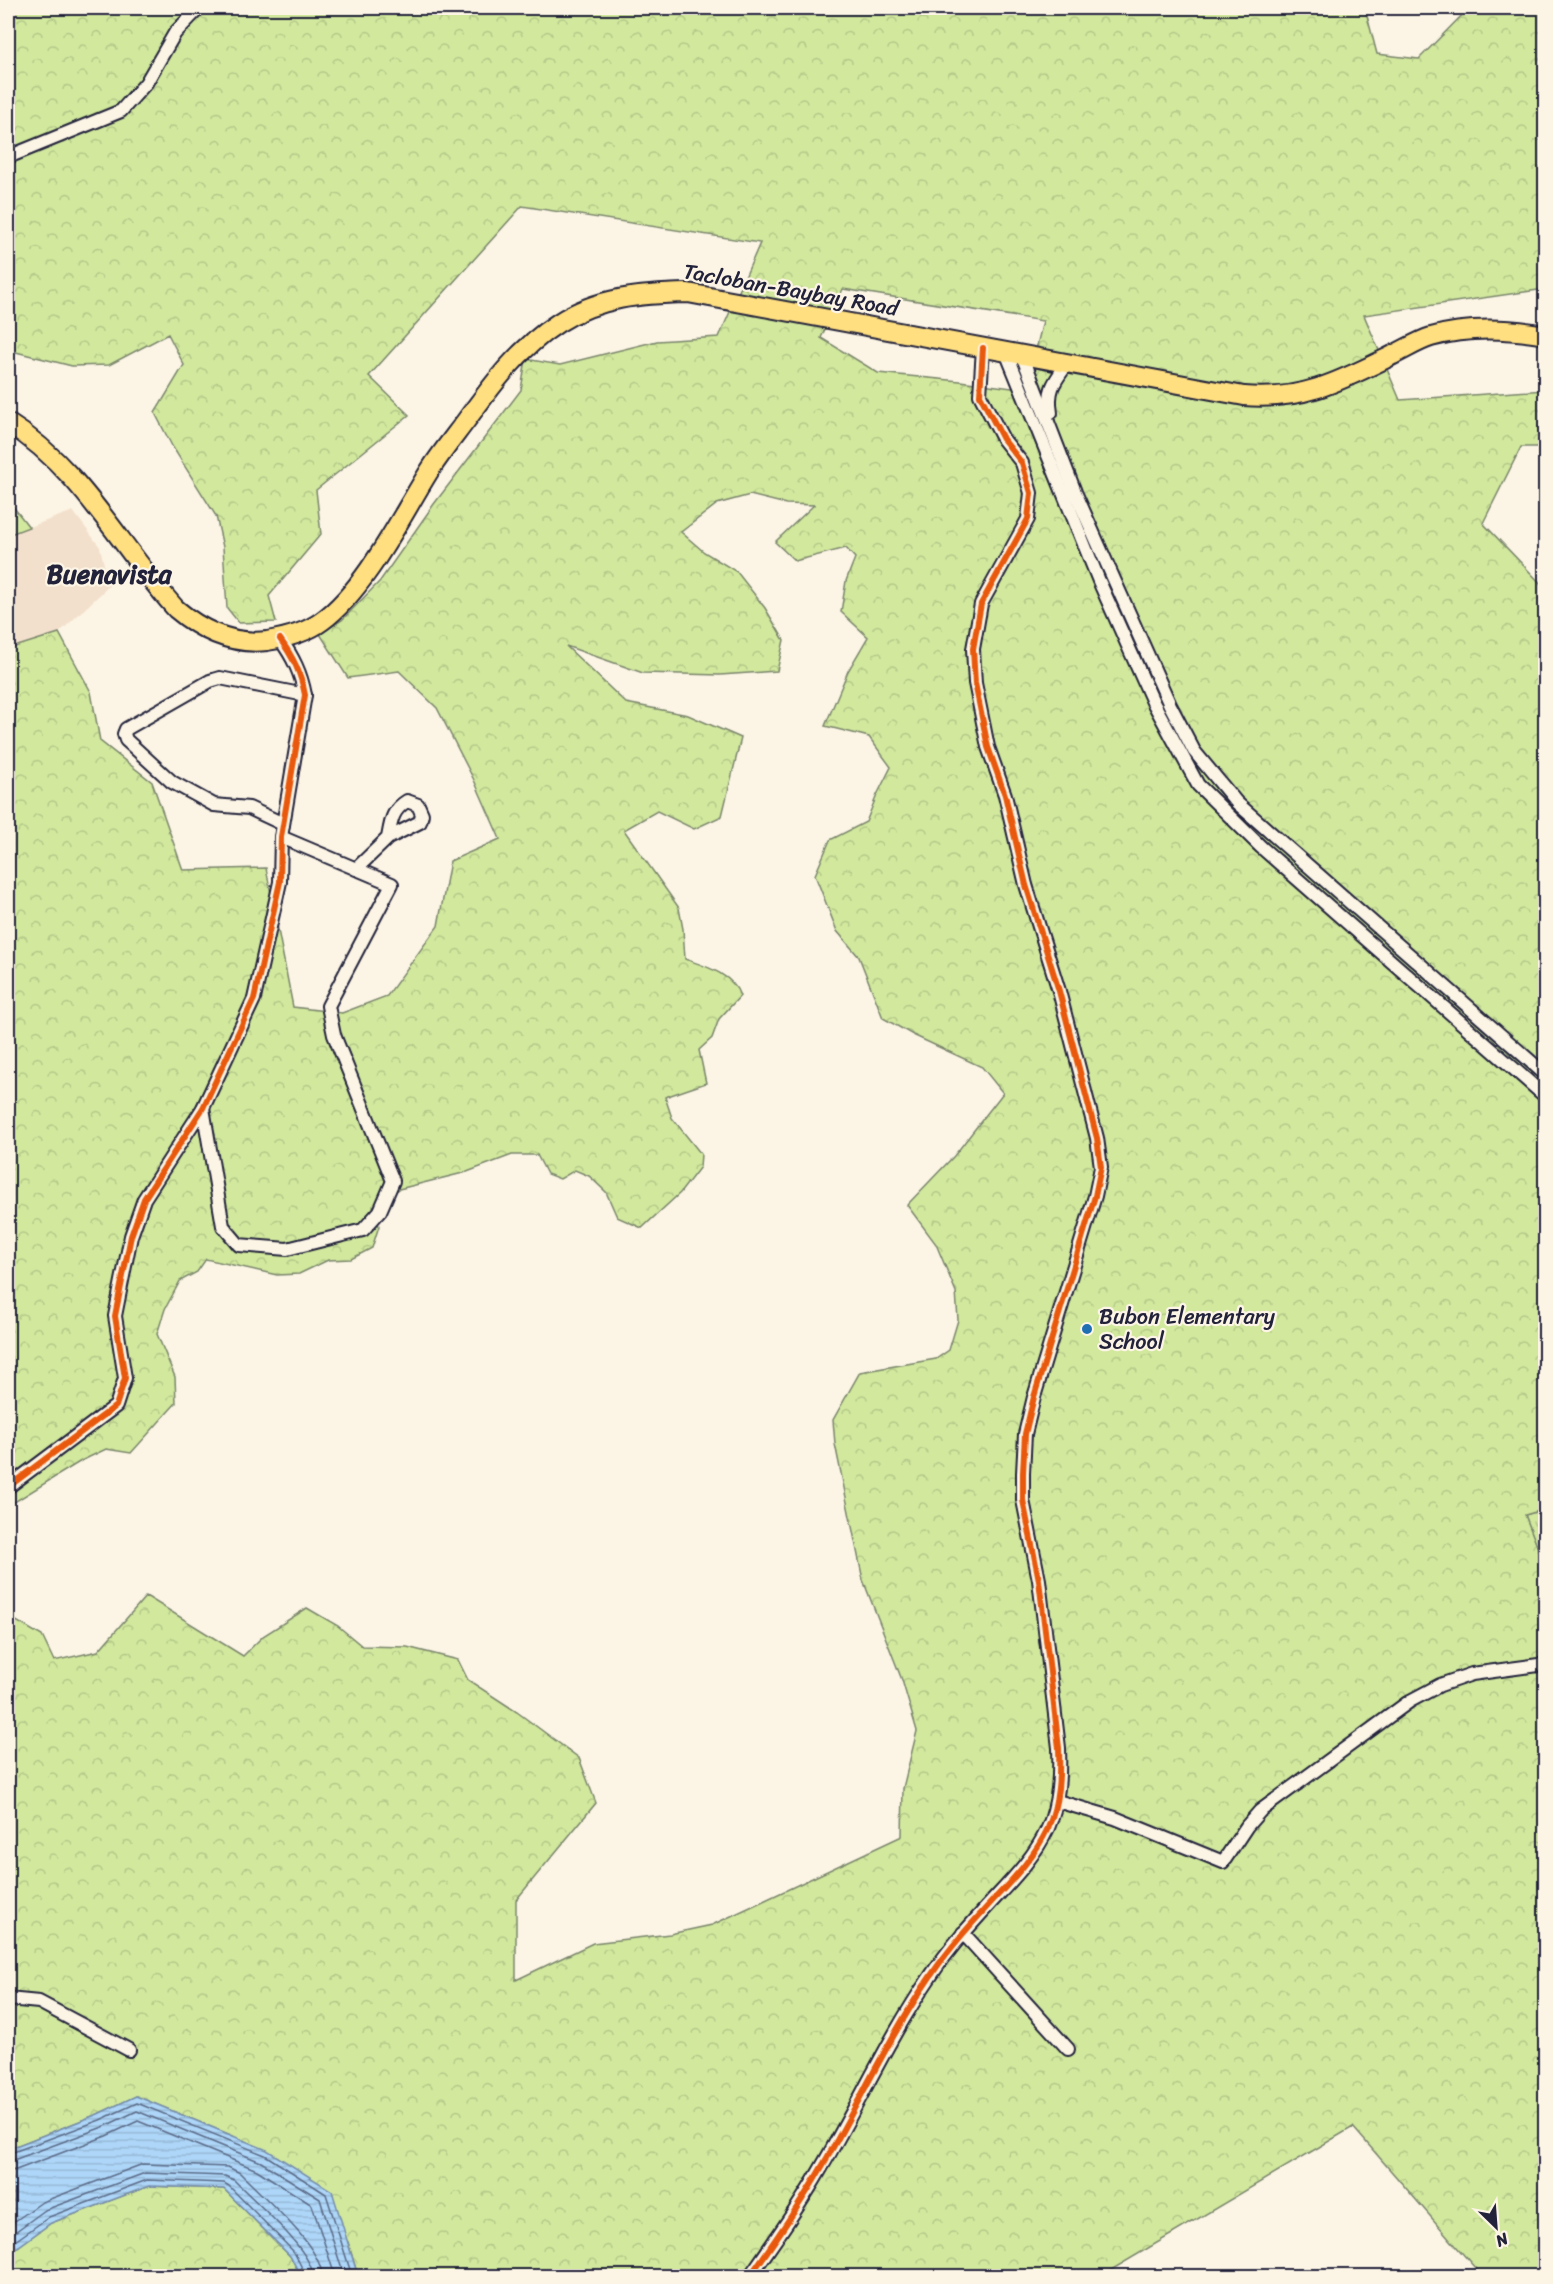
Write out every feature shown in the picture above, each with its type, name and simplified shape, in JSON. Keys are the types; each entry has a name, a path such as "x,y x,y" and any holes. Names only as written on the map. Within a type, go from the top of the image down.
{"highway":[{"name":"Tacloban-Baybay Road","path":"8,423 28,435 76,482 160,592 193,624 213,634 235,640 257,642 302,633 338,609 367,572 432,467 490,388 520,352 556,324 576,312 619,297 688,292 1014,354 1244,396 1267,398 1289,396 1332,385 1430,338 1470,329 1491,328 1545,335"}],"street":[{"path":"8,157 122,111 147,83 175,33 199,8"},
{"path":"750,2277 820,2171 902,2020 931,1975 963,1933 1017,1875 1034,1853 1048,1828 1057,1801 1060,1774 1059,1748 1039,1580 1023,1500 1025,1434 1034,1397 1095,1196 1101,1167 1097,1138 1059,991 1026,885 1005,795 988,747 975,683 973,649 981,604 1028,519 1031,493 1022,463 1003,439 980,394 983,348"},
{"path":"1014,354 1057,444"},
{"path":"1014,354 1070,494 1099,581 1153,702 1198,785 1261,847 1545,1096"},
{"path":"1067,363 1051,388 1049,399 1057,444 1070,494 1194,751 1237,803 1545,1075"},
{"path":"8,1486 116,1406 124,1378 115,1316 131,1236 144,1199 203,1108 254,999 280,882 282,830 305,695 302,676 294,658 280,639"},
{"path":"203,1108 223,1226 239,1245 287,1249 363,1230 380,1211 393,1181 334,1035 328,1006 392,884 356,869 282,830 249,808 214,805 172,782 126,740 124,734 126,729 210,681 220,678 305,695"},
{"path":"356,869 388,838"},
{"path":"1057,1801 1115,1818 1223,1862 1260,1811 1410,1701 1440,1685 1472,1674 1545,1664"},
{"path":"963,1933 1068,2049"},
{"path":"8,2000 39,2002 129,2050"}],"shaded area":[{"path":"73,511 100,547 109,586 59,633 8,649 8,535"}],"green space":[{"path":"8,8 1253,8 1265,11 1281,8 1365,8 1377,54 1419,59 1469,8 1545,8 1545,289 1364,315 1400,400 1545,390 1545,447 1521,447 1483,523 1546,589 1546,1509 1525,1515 1546,1569 1545,2276 1482,2276 1353,2127 1101,2276 358,2276 348,2242 233,2136 136,2096 98,2114 8,2149 8,1616 42,1636 54,1661 98,1651 146,1596 243,1656 263,1636 307,1608 338,1626 362,1646 407,1647 458,1660 468,1680 517,1712 579,1758 596,1803 516,1900 516,1980 593,1943 670,1934 712,1925 902,1836 903,1788 917,1731 902,1680 863,1580 835,1444 833,1420 860,1372 936,1359 949,1350 958,1320 956,1292 936,1244 907,1205 954,1156 1003,1093 982,1067 913,1035 883,1018 859,957 837,931 815,875 830,840 866,822 891,767 869,737 825,726 848,671 868,637 841,612 846,581 855,558 846,548 795,561 775,542 814,505 786,504 750,495 717,504 681,532 704,552 737,572 765,608 784,640 777,671 720,675 643,673 566,646 626,703 688,715 741,738 722,816 694,829 657,811 624,830 679,908 685,959 725,976 740,996 719,1019 712,1038 699,1050 706,1083 665,1097 672,1118 701,1154 700,1167 680,1193 642,1228 617,1217 606,1192 589,1176 575,1170 560,1179 547,1174 537,1155 512,1155 467,1172 399,1189 373,1206 379,1226 372,1248 351,1259 328,1260 299,1274 277,1275 206,1259 197,1272 180,1281 165,1309 157,1334 175,1377 176,1403 131,1453 106,1449 81,1461 8,1506 8,649 59,633 91,692 100,741 152,782 183,870 266,868 293,1007 342,1013 387,996 438,926 450,861 500,839 474,780 437,708 399,671 348,678 320,634 342,620 380,581 434,504 521,390 526,359 560,365 657,341 719,337 760,243 522,206 369,376 409,415 316,490 321,534 269,596 276,622 239,623 227,608 223,547 216,516 172,446 155,413 184,365 168,334 109,365 72,366 12,351 8,347","holes":["843,289 1043,321 1026,390 878,373 821,338"]},
{"path":"8,500 29,527 8,535"},
{"path":"1545,1509 1545,1569 1525,1515"},
{"path":"149,2186 224,2189 290,2256 301,2276 8,2276 8,2254 51,2223"}],"water":[{"path":"136,2096 267,2150 332,2191 358,2276 301,2276 290,2256 224,2189 149,2186 51,2223 8,2254 8,2149 98,2114"}],"cycle path":[{"path":"750,2276 812,2184 900,2024 937,1966 1038,1847 1052,1818 1058,1788 1059,1748 1039,1580 1023,1500 1025,1434 1034,1397 1095,1196 1101,1167 1097,1138 1059,991 1026,885 1005,795 988,747 975,683 973,649 981,604 1028,519 1031,493 1022,463 1003,439 980,395 983,348"},
{"path":"8,1487 116,1406 125,1378 115,1316 131,1236 144,1199 203,1108 254,999 280,882 281,837 305,695 296,666 280,639"}],"place":[{"name":"Bubon Elementary School","path":"1087,1329"}],"district":[{"name":"Buenavista","path":"109,574"}]}
